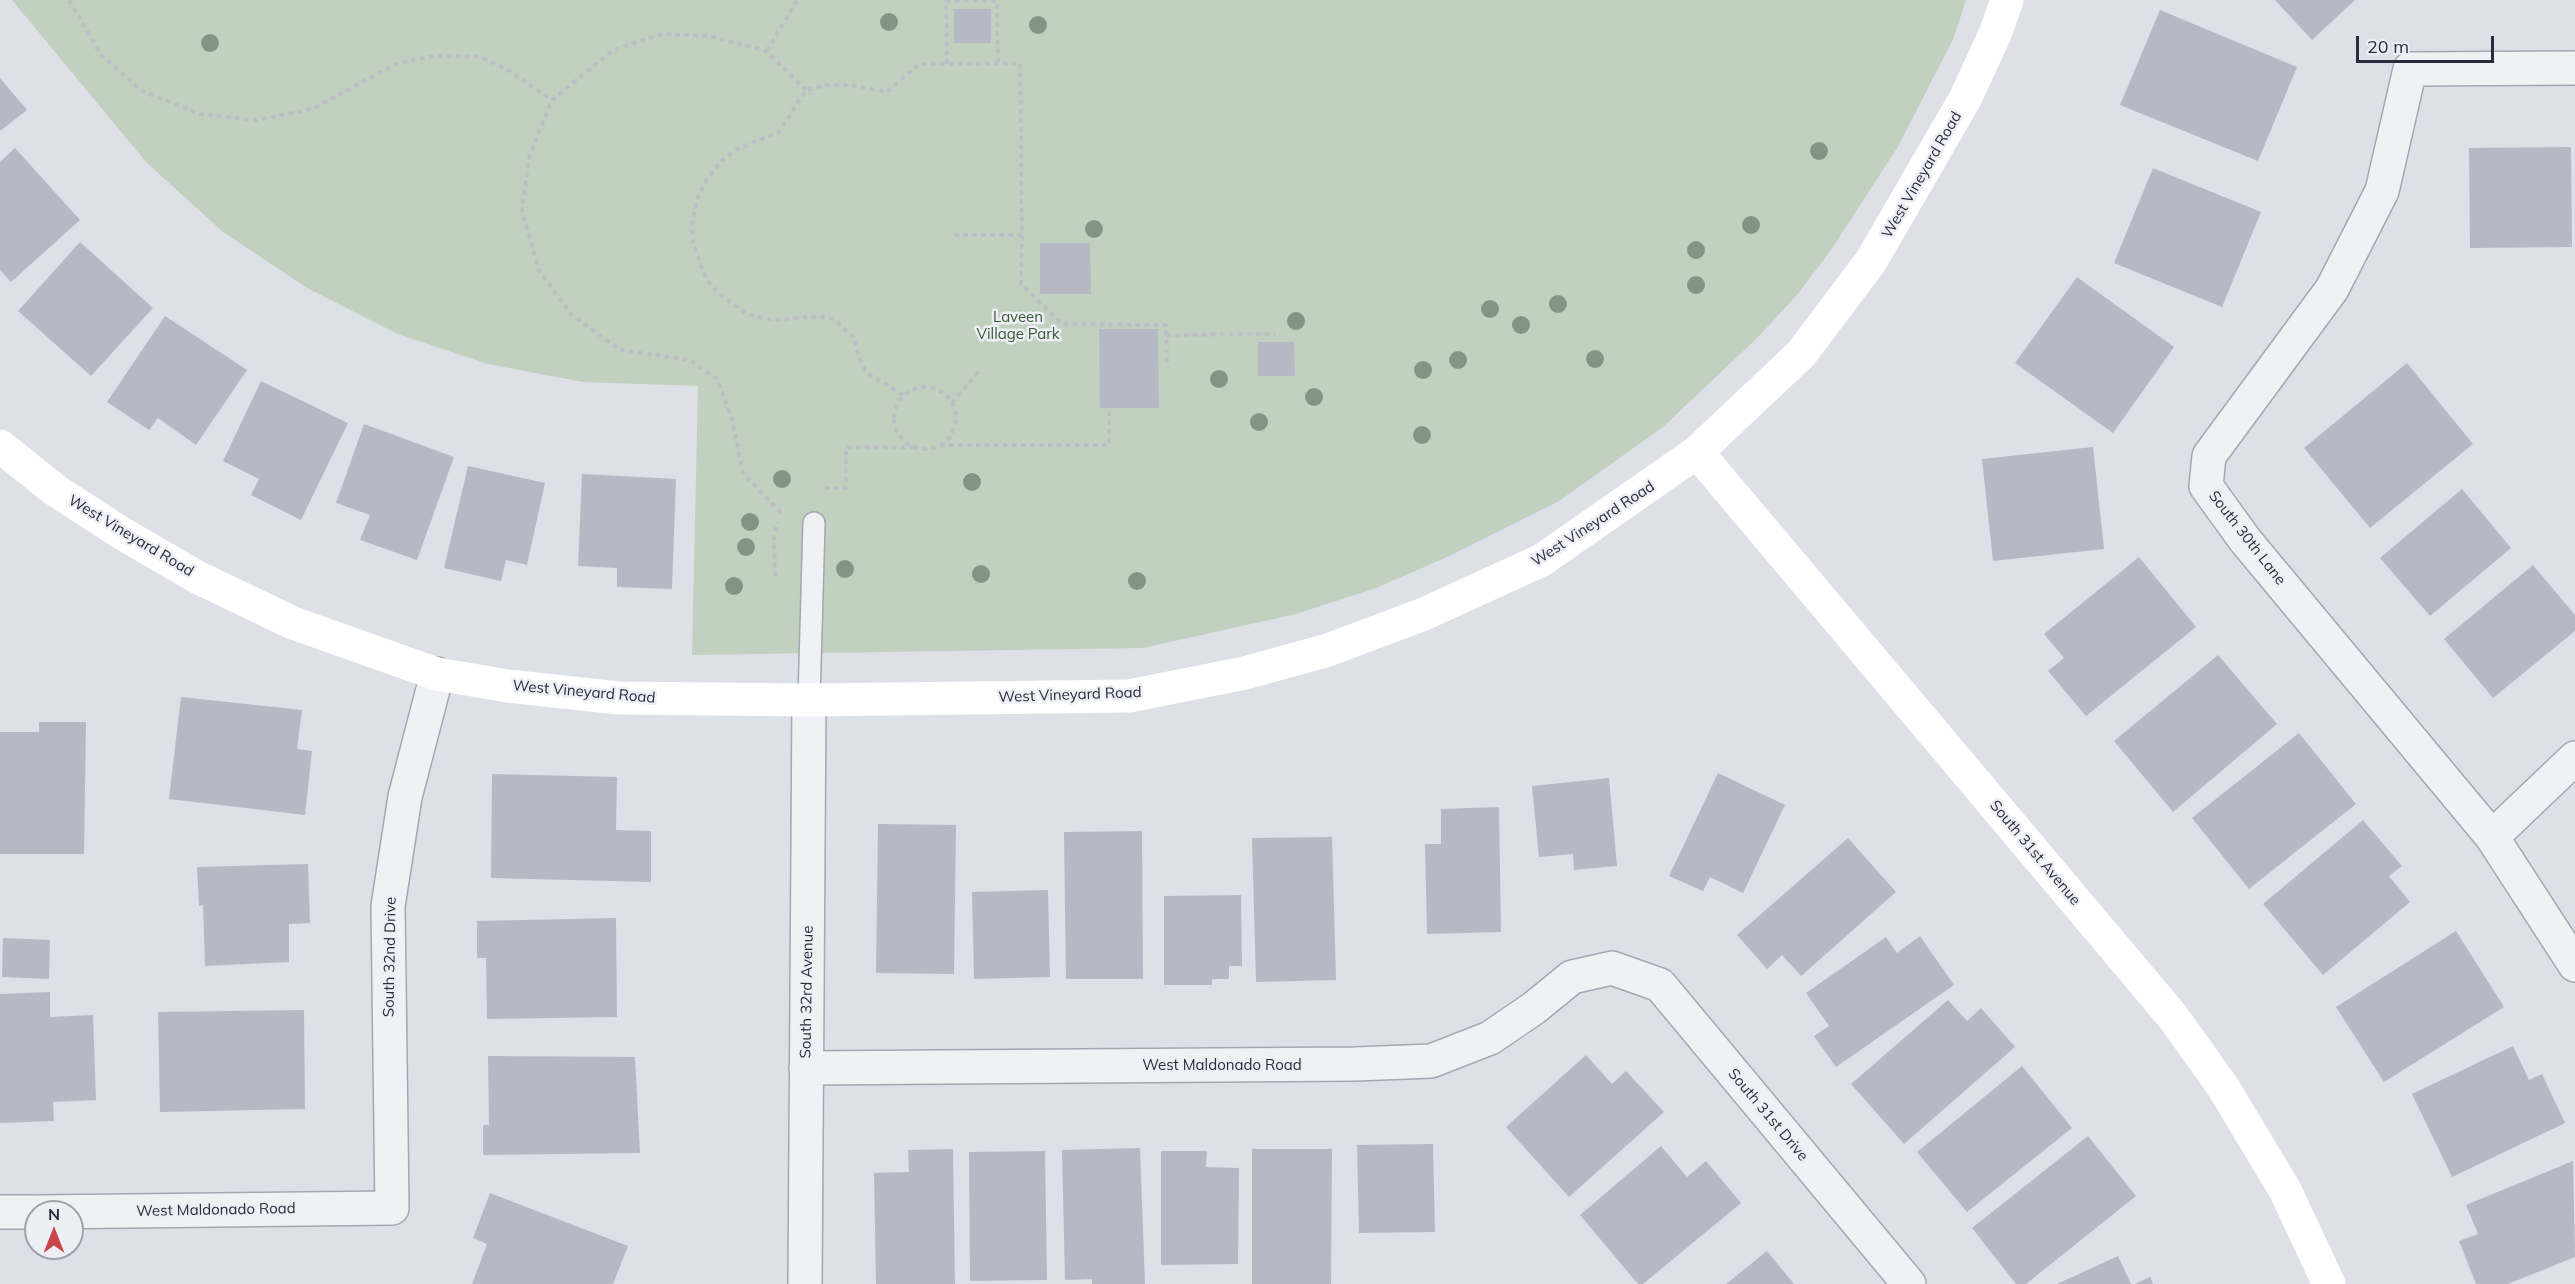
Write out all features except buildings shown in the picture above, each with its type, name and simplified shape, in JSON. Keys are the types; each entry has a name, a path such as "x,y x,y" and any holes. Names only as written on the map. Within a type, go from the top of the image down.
{"street":[{"name":"West Vineyard Road","path":"0,446 55,490 123,534 197,577 293,622 436,674 619,698 809,700 1129,696 1245,673 1307,656 1424,614 1542,560 1697,452 1801,354 1871,261 1965,99 1995,34 2007,0"},
{"name":"South 30th Lane","path":"2575,68 2410,69 2382,191 2332,289 2209,456 2206,486 2245,540 2492,837 2575,964"},
{"name":"South 31st Avenue","path":"1697,452 2173,1017 2223,1087 2285,1190 2328,1284"},
{"name":"South 32nd Drive","path":"392,1208 388,906 405,797 436,674"},
{"name":"South 32rd Avenue","path":"805,1284 809,700"},
{"path":"2492,837 2575,758"},
{"name":"West Maldonado Road","path":"806,1068 1331,1064 1431,1061 1490,1038 1534,1008 1572,977 1612,968"},
{"name":"South 31st Drive","path":"1612,968 1660,985 1909,1284"},
{"name":"West Maldonado Road","path":"84,1211 392,1208"},
{"name":"West Maldonado Road","path":"0,1212 24,1212"}],"lane":[{"path":"809,700 814,523"}],"path":[{"path":"69,0 102,55 142,91 200,114 256,120 312,109 398,63 435,56 480,57 508,70 552,100"},
{"path":"766,51 797,0"},
{"path":"947,64 945,1 997,1 998,63"},
{"path":"782,515 743,473 732,419 717,379 690,360 620,350 572,314 540,270 522,211 529,157 552,100 612,51 662,34 710,36 766,51 810,94"},
{"path":"903,395 867,373 858,356 855,339 834,319 820,316 777,320 747,314 719,294 706,278 699,262 693,244 692,224 697,199 707,179 721,161 737,149 779,132 806,90 826,85 848,85 887,92 919,64 1020,63 1021,284 1062,324 1166,325 1167,368"},
{"path":"952,235 1022,235"},
{"path":"1166,335 1275,334"},
{"path":"952,403 979,371"},
{"path":"915,447 898,435 894,424 894,414 903,395 923,386 942,392 952,403 956,416 951,435 940,445"},
{"path":"820,488 846,488 846,447 926,449 940,445 1109,445 1109,408"},
{"path":"775,580 775,525 788,509"}],"green space":[{"name":"Laveen Village Park","path":"12,0 1966,0 1954,37 1899,145 1831,250 1797,295 1757,338 1663,427 1559,501 1447,557 1376,588 1296,614 1143,648 692,655 698,386 583,382 488,364 398,334 307,288 223,232 146,162"}]}
